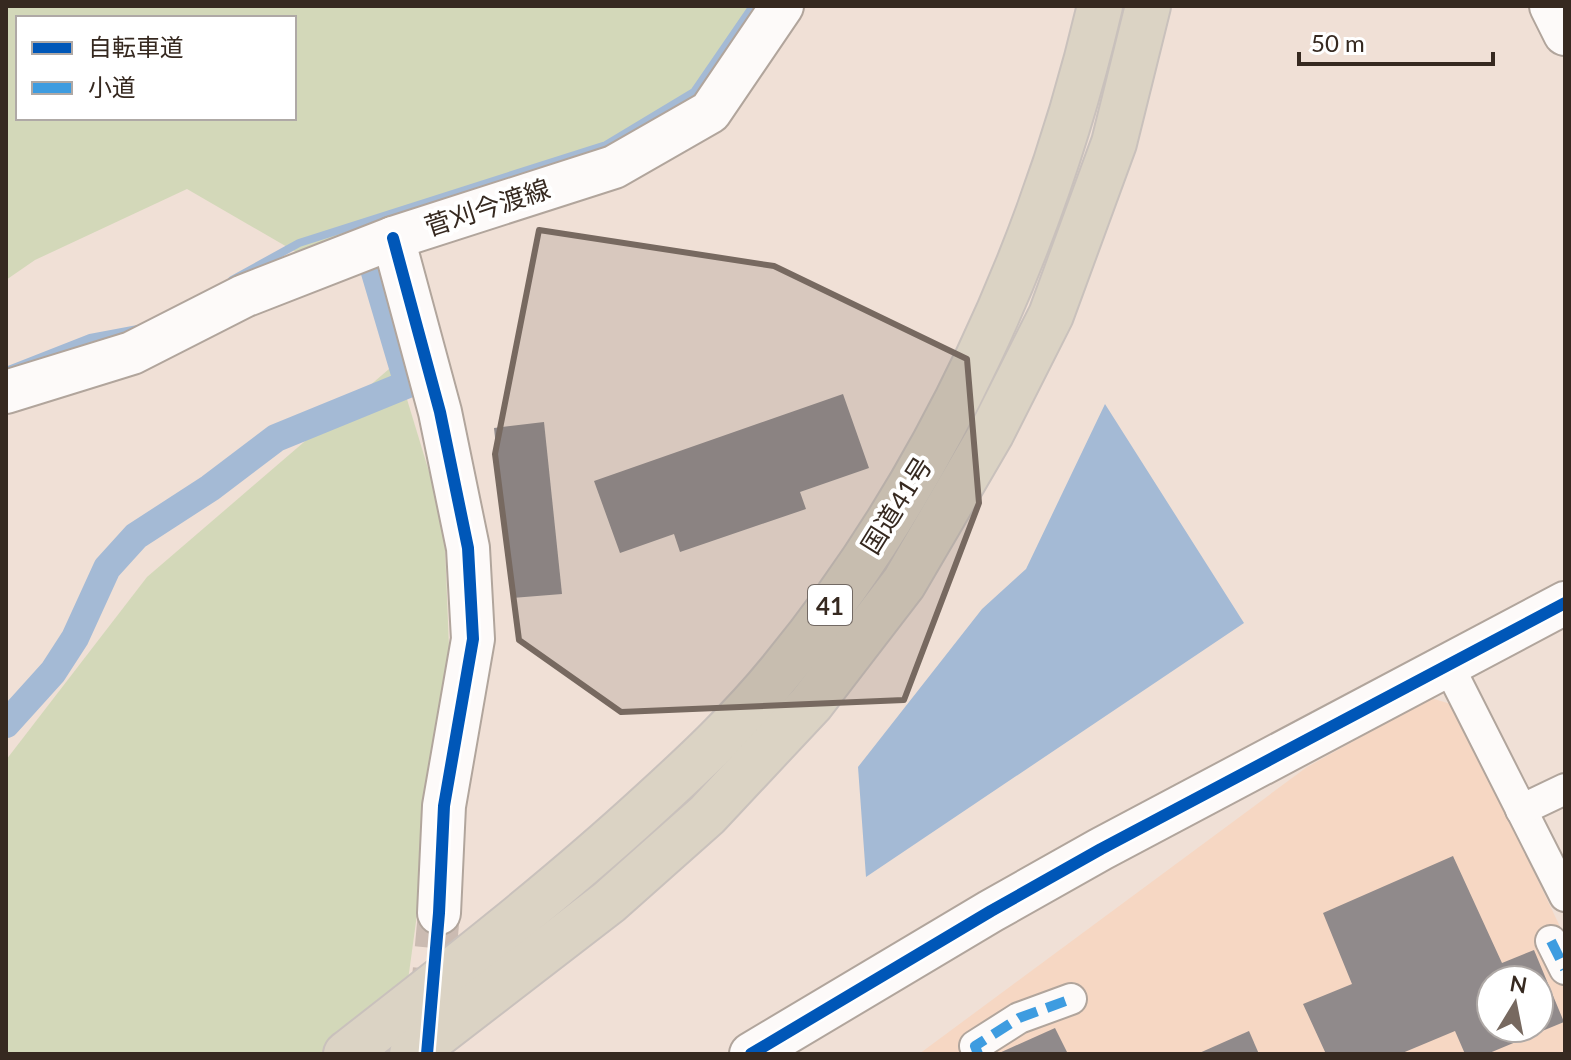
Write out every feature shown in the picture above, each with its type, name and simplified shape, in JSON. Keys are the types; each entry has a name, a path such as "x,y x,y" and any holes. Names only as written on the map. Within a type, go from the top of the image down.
{"highway":[{"name":"国道41号","path":"346,1054 527,912 698,759 780,673 850,578 913,482 998,309 1069,128 1100,6"},
{"name":"国道41号","path":"412,1054 609,902 707,815 811,704 904,583 991,434 1051,315 1114,143 1148,6"}],"street":[{"name":"菅刈今渡線","path":"6,392 132,353 244,296 393,238 614,167 710,112 782,6"},
{"path":"1551,6 1565,34"},
{"path":"393,238 440,412 468,548 473,639 444,806 439,913"},
{"path":"751,1054 1101,849 1565,603"},
{"path":"1448,665 1565,896"},
{"path":"1521,810 1565,789"},
{"path":"1551,941 1565,969"},
{"path":"978,1054 975,1046 1019,1018 1071,999"}],"highlighted area":[{"path":"539,230 774,266 967,359 979,503 904,700 621,712 519,640 495,454"}],"shaded area":[{"path":"1431,698 1454,705 1565,937 1565,1054 919,1054 1307,767"}],"green space":[{"path":"6,6 771,6 710,112 320,266 187,189 35,260 6,280"},
{"path":"396,363 444,521 450,672 398,1054 6,1054 6,760 147,577"}],"water":[{"path":"1105,404 1244,623 866,877 858,767 982,609 1026,569"}],"building":[{"path":"843,394 869,468 800,492 806,509 680,552 674,534 620,553 594,481"},
{"path":"544,422 562,594 512,598 494,428"},
{"path":"1453,856 1502,963 1534,950 1540,964 1475,964 1475,1044 1511,1044 1487,1054 1465,1054 1455,1031 1400,1054 1326,1054 1303,1004 1352,984 1323,913"},
{"path":"1555,1000 1564,1022 1555,1026"},
{"path":"1055,1028 1068,1054 997,1054"},
{"path":"1249,1031 1259,1054 1197,1054"}],"waterway":[{"path":"232,280 299,243 606,145 694,92 753,6"},
{"path":"6,724 53,672 75,638 107,568 136,536 210,488 276,438 408,384 374,269"},
{"path":"6,371 90,338 138,329"}],"tunnel":[{"path":"430,1011 439,913"}],"marked path":[{"path":"1551,941 1565,969"},
{"path":"978,1054 975,1046 1019,1018 1071,999"}],"cycle path":[{"path":"393,238 440,412 468,548 473,639 444,806 427,1054"},
{"path":"751,1054 1101,849 1565,603"}]}
